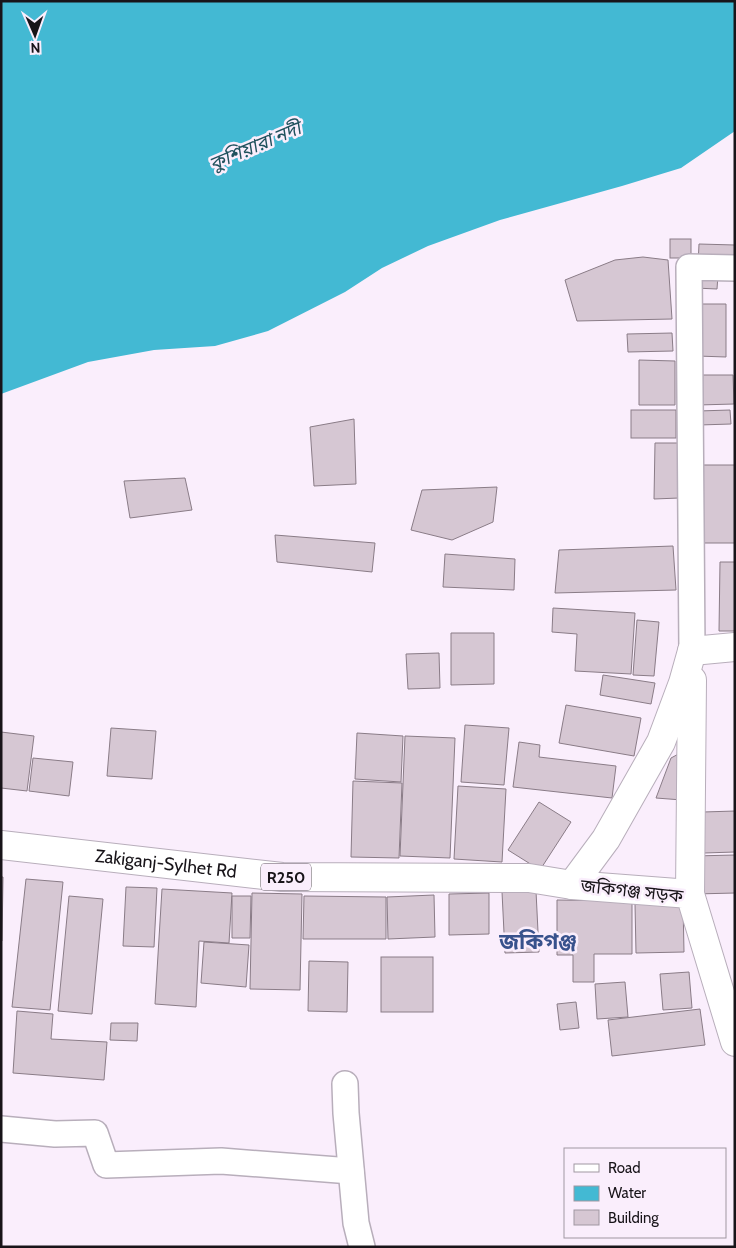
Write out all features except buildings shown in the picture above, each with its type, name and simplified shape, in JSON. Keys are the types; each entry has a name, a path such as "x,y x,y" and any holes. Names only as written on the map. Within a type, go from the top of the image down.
{"main road":[{"path":"692,651 735,647"},
{"path":"572,885 606,839 661,742 683,683 692,651"},
{"path":"690,894 692,651"},
{"name":"Zakiganj-Sylhet Rd","path":"1,845 282,877 529,878 572,885"},
{"name":"জকিগঞ্জ সড়ক","path":"572,885 690,894 735,1042"}],"street":[{"path":"692,651 689,267 735,268"},
{"path":"344,1084 356,1223 362,1247"},
{"path":"1,1129 55,1134 95,1133 106,1166 221,1162 351,1171"}],"water":[{"name":"কুশিয়ারা নদী","path":"1,1 735,1 735,131 681,168 500,220 428,246 382,268 345,292 268,331 215,346 154,350 88,362 1,394"}],"district":[{"name":"জকিগঞ্জ","path":"538,941"}]}
